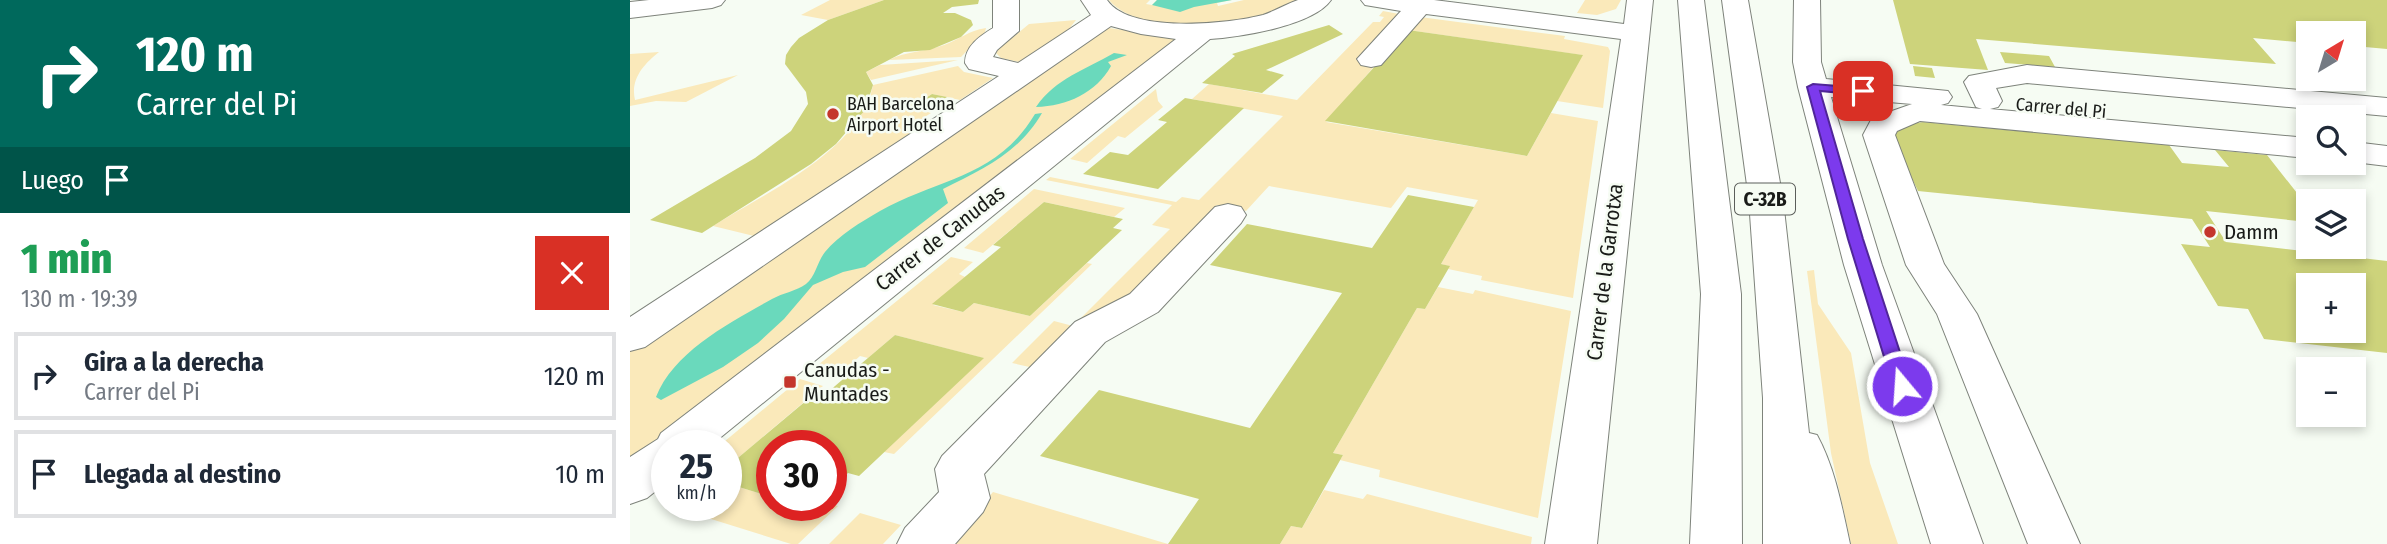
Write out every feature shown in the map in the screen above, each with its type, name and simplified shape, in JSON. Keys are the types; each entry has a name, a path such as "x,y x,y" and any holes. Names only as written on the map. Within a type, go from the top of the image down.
{"main road":[{"path":"643,6 712,0"},
{"path":"1006,0 1006,31 981,50 979,62 1024,72"},
{"path":"630,337 1024,72 1101,8 1143,27 1203,31 1242,27 1277,19 1318,0"},
{"path":"1374,0 1563,24 1637,17"},
{"path":"1563,24 1576,0"},
{"name":"C-32B","path":"1691,0 1721,294 1716,544"},
{"name":"C-32B","path":"1735,0 1766,200 1785,398 1789,544"},
{"path":"1807,0 1807,62 1813,87 1863,265 1956,544"},
{"path":"1371,59 1420,6"},
{"name":"Carrer de la Garrotxa","path":"1571,544 1637,17"},
{"name":"Carrer de Canudas","path":"698,430 1203,31"},
{"path":"2076,79 2093,58 2296,76"},
{"path":"1987,101 1979,82 2027,74 2387,107"},
{"path":"2366,81 2387,83"},
{"name":"Carrer del Pi","path":"1813,87 2296,129"},
{"path":"2054,544 1957,314 1925,265 1879,135 1883,125 1902,116 1917,113 2296,147"},
{"path":"2366,135 2387,136"},
{"path":"2366,153 2387,156"},
{"path":"965,498 960,469 1090,332 1144,303 1228,215"},
{"path":"1863,265 1925,265"},
{"path":"923,544 1100,354"},
{"path":"1785,398 1816,501 1824,544"},
{"path":"630,484 651,468"}],"shaded area":[{"path":"830,0 884,0 828,20 801,15"},
{"path":"1109,0 1150,0 1146,4 1152,5 1157,0 1232,0 1217,3 1218,6 1244,0 1304,0 1243,21 1180,25 1138,18 1122,11"},
{"path":"1157,0 1232,0 1180,12 1152,5"},
{"path":"1585,0 1621,0 1616,9 1597,15 1577,13"},
{"path":"1383,11 1399,14 1378,62 1326,122 1527,156 1551,113 1598,121 1573,298 1481,280 1482,276 1448,269 1449,266 1441,264 1478,200 1407,187 1391,208 1269,186 1246,211 1217,205 1134,294 1034,368 1012,363 1054,321 1073,326 1170,229 1152,225 1172,205 1046,180 1050,177 1176,202 1182,197 1199,200 1283,116 1192,99 1209,84 1297,100 1373,22 1380,22 1384,17 1379,16"},
{"path":"1420,17 1565,36 1564,39 1608,47 1610,51 1603,108 1557,101 1582,55 1408,30"},
{"path":"1076,20 1069,29 1019,62 1001,58 995,52 1029,24"},
{"path":"986,28 961,57 889,60 944,45"},
{"path":"1109,28 1179,38 681,430 651,430 651,453 630,470 630,349 1097,31"},
{"path":"659,52 636,79 635,100 738,75 686,102 656,101 630,106 630,54"},
{"path":"1114,53 1127,55 1108,62 1111,66 1089,91 1069,101 1036,107 1062,82"},
{"path":"958,60 871,80 866,72 880,65"},
{"path":"958,66 964,72 993,78 960,100 932,94 911,107 931,113 904,130 912,132 754,236 713,226 808,168 831,149 850,130 865,108 873,85"},
{"path":"1156,89 1158,101 1163,107 1125,138 1118,136 1087,163 1070,159"},
{"path":"1042,113 1033,127 1011,149 986,167 943,189 948,203 865,267 843,272 813,285 784,319 758,343 723,367 661,400 656,397 676,366 705,339 772,299 806,284 825,252 844,234 902,200 984,165 1020,135 1035,114"},
{"path":"1034,189 1125,208 1114,217 1044,202 983,253 964,248"},
{"path":"951,257 973,262 959,274 965,277 933,305 963,312 974,303 1030,316 1087,263 1092,264 894,454 884,452 983,358 895,335 868,358 860,356 841,373 818,365"},
{"path":"1814,270 1818,304 1851,353 1870,463 1898,544 1851,544 1831,453 1807,271"},
{"path":"1438,287 1473,294 1475,290 1571,311 1538,518 1379,477 1380,470 1340,460 1343,455 1333,453 1417,308 1425,309"},
{"path":"800,379 823,386 771,430 756,430 756,443 742,454 742,430 738,430"},
{"path":"742,488 756,492 756,521 822,521 798,544 717,521 742,521"},
{"path":"1324,490 1363,499 1367,494 1532,537 1531,544 1280,544 1291,526 1302,528"},
{"path":"993,492 1168,544 947,544"},
{"path":"860,513 901,525 883,544 829,544"}],"building":[{"name":"BAH Barcelona Airport Hotel","path":"884,0 979,0 978,4 952,7 943,13 955,13 971,20 973,25 961,37 930,50 904,52 866,72 873,85 865,110 836,144 811,164 702,233 650,220 755,158 791,131 808,104 806,92 785,64 791,47 799,38 828,20"},
{"path":"1893,0 2387,0 2387,49 2366,47 2366,21 2296,21 2296,42 2253,38 2276,64 1976,39 1988,70 1910,64"},
{"path":"1329,25 1343,34 1266,70 1284,75 1262,93 1202,83 1235,56 1232,54"},
{"path":"1408,30 1583,55 1527,156 1325,121"},
{"path":"2000,52 2049,56 2055,67 2005,63"},
{"path":"1913,66 1932,68 1935,78 1915,76"},
{"path":"932,94 947,97 924,111 910,108"},
{"path":"1185,98 1244,108 1158,189 1083,174 1110,152 1128,155 1167,122 1158,120"},
{"name":"Damm","path":"1923,122 2169,145 2182,163 2229,167 2215,150 2267,155 2296,192 2296,221 2206,211 2226,242 2296,250 2296,259 2387,261 2387,353 2299,343 2366,343 2366,273 2296,273 2296,343 2264,339 2248,309 2218,306 2181,244 2210,247 2192,219 1918,191 1894,141 1894,133 1905,125"},
{"path":"1408,195 1474,207 1441,264 1450,266 1425,309 1417,308 1333,453 1343,455 1302,528 1291,526 1280,544 1168,544 1199,499 1040,456 1099,390 1250,428 1342,293 1210,265 1247,224 1372,248"},
{"path":"1044,202 1123,219 1113,228 1122,230 1030,316 974,303 963,312 932,304 1001,247 993,245"},
{"path":"895,335 984,358 859,476 847,474 847,430 771,430 807,400 815,403"},
{"path":"756,443 756,492 742,488 742,455"}],"place":[{"name":"BAH Barcelona Airport Hotel","path":"833,114"},
{"name":"Damm","path":"2210,232"},
{"name":"Canudas - Muntades","path":"790,382"}],"route":[{"path":"1863,91 1813,87 1856,239 1902,386"}]}
